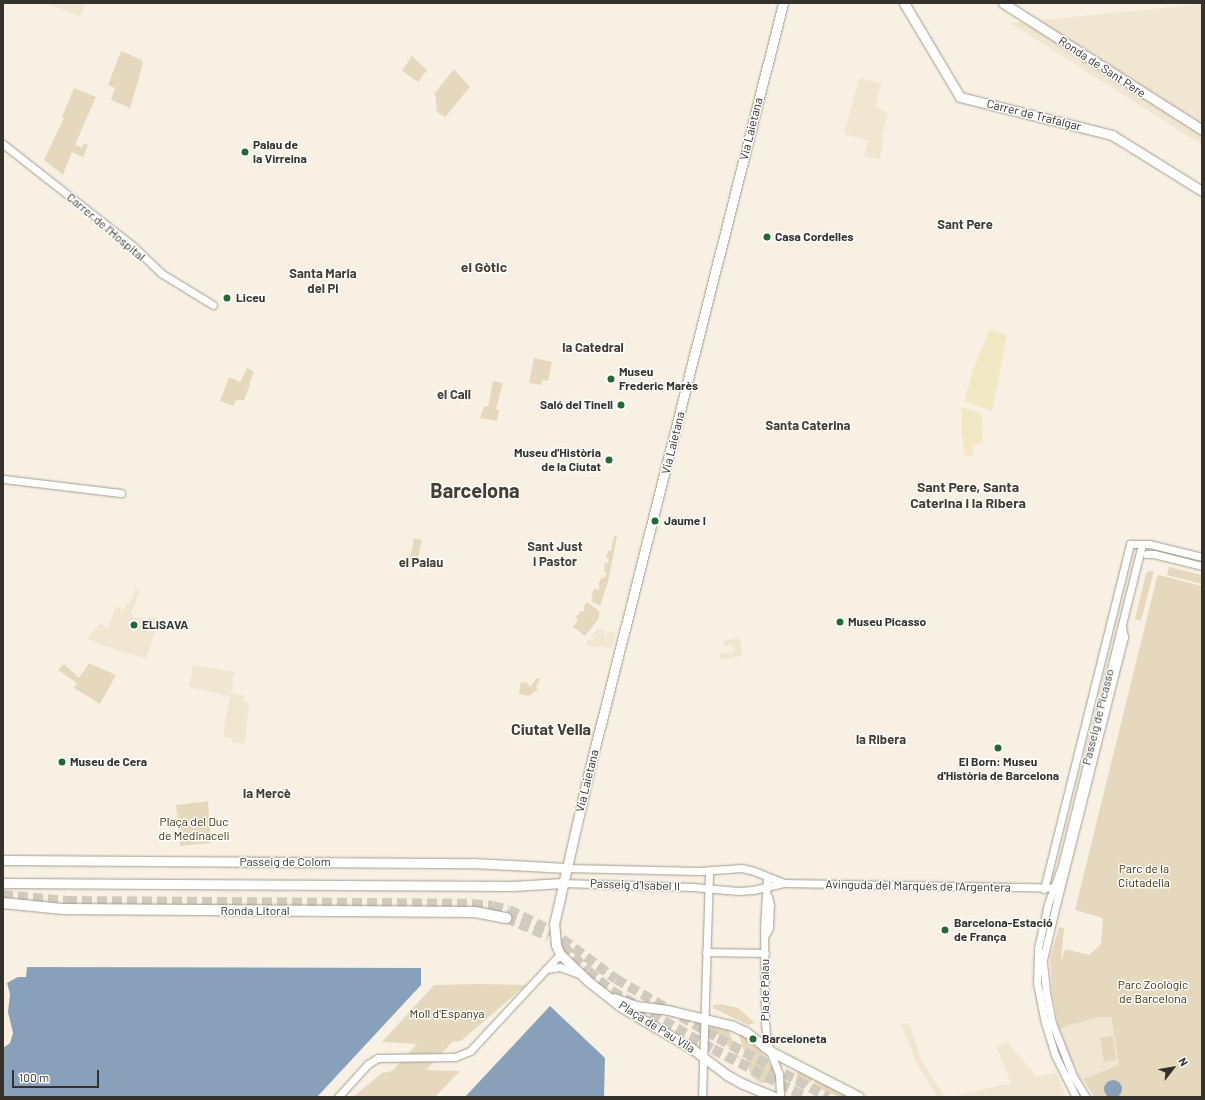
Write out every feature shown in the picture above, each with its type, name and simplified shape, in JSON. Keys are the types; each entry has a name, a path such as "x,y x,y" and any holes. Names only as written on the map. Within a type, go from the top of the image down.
{"highway":[{"name":"Ronda Litoral","path":"3,903 63,909 475,912 506,918"}],"main road":[{"name":"Via Laietana","path":"562,883 783,3"},
{"name":"Carrer de Trafalgar","path":"904,3 960,97 1112,135 1202,192"},
{"name":"Ronda de Sant Pere","path":"1003,3 1202,130"},
{"name":"Passeig de Colom","path":"3,860 472,863 518,864 566,868"},
{"name":"Passeig de Colom","path":"3,883 499,886 562,883"},
{"name":"Plaça de Pau Vila","path":"562,883 554,924 556,945 560,954 580,975 636,1017 689,1047 735,1080 774,1097"},
{"name":"Plaça de Pau Vila","path":"611,998 636,1006 704,1018 733,1026 746,1032 770,1051 859,1097"}],"street":[{"name":"Carrer de l'Hospital","path":"3,144 127,240 161,273 213,305"},
{"path":"3,479 121,493"},
{"path":"1044,889 1130,544 1156,545 1202,557"},
{"path":"1139,544 1146,554"},
{"name":"Passeig de Picasso","path":"1057,889 1058,875 1139,560 1139,544"},
{"path":"1139,560 1146,554 1154,554 1202,566"},
{"path":"1076,1097 1053,1049 1045,1023 1037,983 1038,948 1057,889 1124,637 1122,627 1110,625"},
{"path":"1091,701 1101,703"},
{"name":"Passeig d'Isabel II","path":"566,868 709,871"},
{"name":"Avinguda del Marquès de l'Argentera","path":"709,871 742,868 783,883"},
{"path":"704,1018 709,871"},
{"name":"Pla de Palau","path":"767,877 764,928 765,1023 770,1051"},
{"name":"Passeig d'Isabel II","path":"562,883 708,888"},
{"name":"Avinguda del Marquès de l'Argentera","path":"708,888 738,891 766,888 783,883 1057,889"},
{"path":"1057,889 1043,960 1046,991 1052,1023 1073,1076 1086,1097"},
{"name":"Pla de Palau","path":"706,952 765,953"},
{"path":"338,1097 368,1064 378,1058 455,1056 467,1053 480,1042 560,954"},
{"path":"547,969 560,967 580,975"},
{"name":"Plaça de Pau Vila","path":"702,1097 704,1018"},
{"path":"770,1051 779,1075 780,1097"}],"shaded area":[{"path":"46,3 86,3 81,15 79,16"},
{"path":"1202,4 1202,145 1010,23"},
{"path":"859,78 881,84 875,107 888,113 882,135 884,136 880,159 864,157 868,140 844,134"},
{"name":"ELISAVA","path":"135,590 140,591 131,614 134,615 134,617 147,621 151,616 160,619 146,659 101,645 87,638 100,623 110,629 109,624 116,607 124,610 126,603 130,604"},
{"path":"597,629 604,630 604,634 607,634 607,631 616,633 612,648 588,646 586,644 589,639 592,641 594,640 591,637"},
{"path":"740,638 742,656 721,660 719,653 723,654 729,652 729,655 732,655 732,652 734,651 734,646 731,646 730,643 728,646 724,646 723,641"},
{"path":"193,665 235,672 231,693 244,696 243,702 249,703 245,743 232,743 233,738 223,737 230,696 189,687"},
{"path":"1098,1017 1111,1017 1119,1065 1081,1080 1070,1058 1059,1029 1074,1023 1075,1024"},
{"path":"909,1023 922,1061 945,1097 937,1097 916,1062 901,1024"},
{"path":"1008,1043 1036,1076 1057,1073 1066,1097 952,1097 1011,1083 996,1046"}],"green space":[{"path":"121,51 142,60 143,64 130,108 111,100 115,88 108,85"},
{"path":"412,56 427,70 418,82 402,71"},
{"path":"454,69 470,87 445,117 437,112 435,93"},
{"path":"74,88 96,97 75,145 82,148 84,143 88,145 83,157 72,152 63,175 44,160 64,118 62,117"},
{"path":"534,358 552,362 548,381 542,380 541,385 529,383"},
{"path":"247,368 254,372 244,400 236,400 234,406 220,401 229,377 240,382"},
{"path":"493,381 503,383 496,409 499,410 497,421 480,418 484,406 488,407"},
{"path":"614,536 617,536 608,582 600,606 591,601 593,597 591,595 595,588 598,590 600,586 598,584 602,577 605,578 605,563 608,563 609,559 606,558 608,551 611,551"},
{"path":"414,538 422,540 417,562 410,560"},
{"path":"1169,567 1202,575 1202,584 1167,575"},
{"path":"1154,571 1141,621 1135,619 1146,573"},
{"name":"Parc de la Ciutadella","path":"1159,575 1202,586 1202,1097 1094,1097 1083,1079 1119,1065 1111,1017 1098,1017 1075,1024 1074,1023 1059,1029 1052,992 1050,958 1059,927 1064,928 1061,962 1065,949 1089,955 1101,944 1103,918 1075,910 1157,577"},
{"path":"587,602 599,611 599,618 585,636 573,627 578,620 575,618 581,611 583,612 585,609 583,607"},
{"path":"89,663 116,675 100,704 74,688 77,683 58,670 64,664 79,678"},
{"path":"537,678 540,679 536,687 538,690 528,696 519,694 521,682 528,683 529,686 531,686"},
{"name":"Plaça del Duc de Medinaceli","path":"208,801 211,843 180,846 176,805"},
{"name":"Moll d'Espanya","path":"434,985 526,985 461,1041 452,1042 426,1070 460,1071 435,1097 353,1097 382,1073 392,1071 417,1044 382,1042"},
{"path":"721,1004 738,1008 755,1023 748,1025 713,1008 713,1005"},
{"path":"713,1024 727,1027 741,1061 710,1026"},
{"path":"738,1031 759,1048 766,1057 774,1073 776,1082 760,1083 751,1076"},
{"path":"1113,1036 1116,1060 1104,1062 1100,1038"},
{"path":"798,1070 813,1079 806,1087 795,1083"},
{"path":"815,1079 847,1097 839,1097 814,1086"}],"sand":[{"path":"989,330 1007,335 992,411 964,401 973,370"},
{"path":"962,407 982,414 983,442 972,446 974,455 965,456 961,428"}],"water":[{"path":"3,967 421,968 421,985 317,1097 3,1097"},
{"path":"550,1006 605,1058 604,1097 465,1097"},
{"path":"1113,1080 1119,1083 1122,1089 1119,1095 1113,1098 1107,1095 1104,1089 1107,1083"}],"pier":[{"path":"3,967 27,967 26,977 18,977 7,983 10,994 8,1012 13,1033 10,1043 3,1048"}],"tunnel":[{"path":"3,895 67,901 473,904 493,906 509,910 550,930 616,979 718,1038 828,1097"},
{"path":"506,918 548,936"},
{"path":"563,946 588,971 612,991 713,1049 806,1097"}],"place":[{"name":"Palau de la Virreina","path":"245,152"},
{"name":"Casa Cordelles","path":"767,237"},
{"name":"Liceu","path":"227,298"},
{"name":"Museu Frederic Marès","path":"611,379"},
{"name":"Saló del Tinell","path":"621,405"},
{"name":"Museu d'Història de la Ciutat","path":"609,460"},
{"name":"Jaume I","path":"655,521"},
{"name":"Museu Picasso","path":"840,622"},
{"name":"ELISAVA","path":"134,625"},
{"name":"El Born: Museu d'Història de Barcelona","path":"998,748"},
{"name":"Museu de Cera","path":"62,762"},
{"name":"Barcelona-Estació de França","path":"945,930"},
{"name":"Barceloneta","path":"753,1039"}],"district":[{"name":"Sant Pere","path":"965,224"},
{"name":"el Gòtic","path":"484,267"},
{"name":"Santa Maria del Pi","path":"323,282"},
{"name":"la Catedral","path":"593,347"},
{"name":"el Call","path":"454,394"},
{"name":"Santa Caterina","path":"808,425"},
{"name":"Barcelona","path":"475,490"},
{"name":"Sant Pere, Santa Caterina i la Ribera","path":"968,496"},
{"name":"Sant Just i Pastor","path":"555,554"},
{"name":"el Palau","path":"421,562"},
{"name":"Ciutat Vella","path":"551,729"},
{"name":"la Ribera","path":"881,739"},
{"name":"la Mercè","path":"267,793"}],"park label":[{"name":"Parc Zoològic de Barcelona","path":"1153,992"}]}
